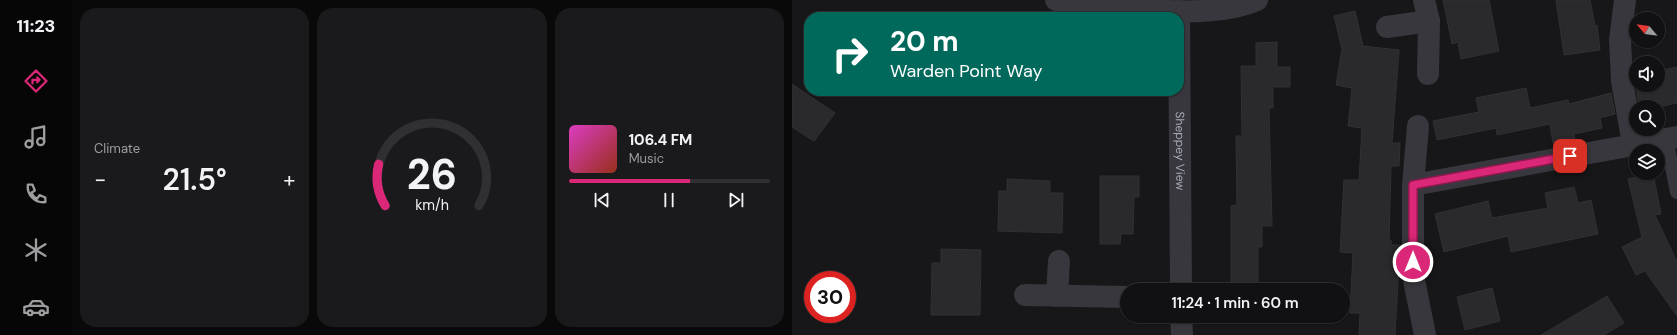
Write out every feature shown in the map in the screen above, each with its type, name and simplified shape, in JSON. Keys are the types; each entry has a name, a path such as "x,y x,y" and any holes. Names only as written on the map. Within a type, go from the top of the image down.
{"street":[{"path":"1056,0 1179,11 1221,10 1256,0"},
{"path":"1625,0 1620,40 1622,81 1633,144 1672,138"},
{"path":"1387,28 1426,10 1428,74"},
{"name":"Sheppey View","path":"1180,96 1181,283"},
{"path":"1418,126 1413,185 1413,275 1425,335"},
{"path":"1413,185 1629,145"},
{"path":"1057,296 1059,261"},
{"path":"1025,295 1120,297"},
{"path":"1181,323 1182,335"}],"lane":[{"path":"1672,138 1677,192"}],"building":[{"path":"1443,0 1489,0 1499,51 1461,59 1458,42 1452,44"},
{"path":"1556,0 1590,0 1595,26 1597,25 1600,50 1564,55"},
{"path":"1355,11 1363,46 1399,50 1392,143 1400,143 1399,166 1391,166 1389,240 1391,240 1391,245 1400,245 1395,335 1359,335 1360,313 1350,313 1353,253 1340,252 1344,180 1359,180 1362,128 1348,126 1352,88 1336,85 1342,49 1334,16"},
{"path":"1277,42 1277,67 1290,67 1290,87 1273,87 1273,108 1269,108 1272,226 1262,226 1262,247 1258,247 1258,283 1231,283 1231,206 1237,205 1236,136 1242,136 1241,66 1256,66 1256,43"},
{"path":"1677,67 1677,103 1665,106 1665,100 1638,100 1637,92 1665,92 1665,70"},
{"path":"792,84 804,92 804,96 810,96 835,113 814,141 792,127"},
{"path":"1526,88 1530,108 1568,100 1569,104 1611,93 1615,114 1600,118 1602,128 1574,134 1575,139 1553,143 1550,124 1497,135 1496,128 1437,140 1433,121 1479,112 1476,98"},
{"path":"1100,176 1139,176 1139,197 1134,197 1133,234 1121,234 1120,244 1100,244"},
{"path":"1007,179 1050,181 1050,193 1063,193 1062,233 998,231 999,191 1007,191"},
{"path":"1628,179 1654,180 1661,214 1655,215 1677,262 1677,316 1645,271 1636,275 1622,247 1642,237"},
{"path":"1574,187 1578,203 1591,200 1598,234 1511,252 1508,236 1444,252 1435,214 1488,201 1492,218 1548,208 1545,193"},
{"path":"941,249 981,250 980,315 931,315 932,263 941,263"},
{"path":"1492,288 1500,321 1465,330 1457,297"},
{"path":"1607,296 1624,323 1604,335 1541,335"}],"route":[{"path":"1413,262 1413,185 1570,156"}]}
